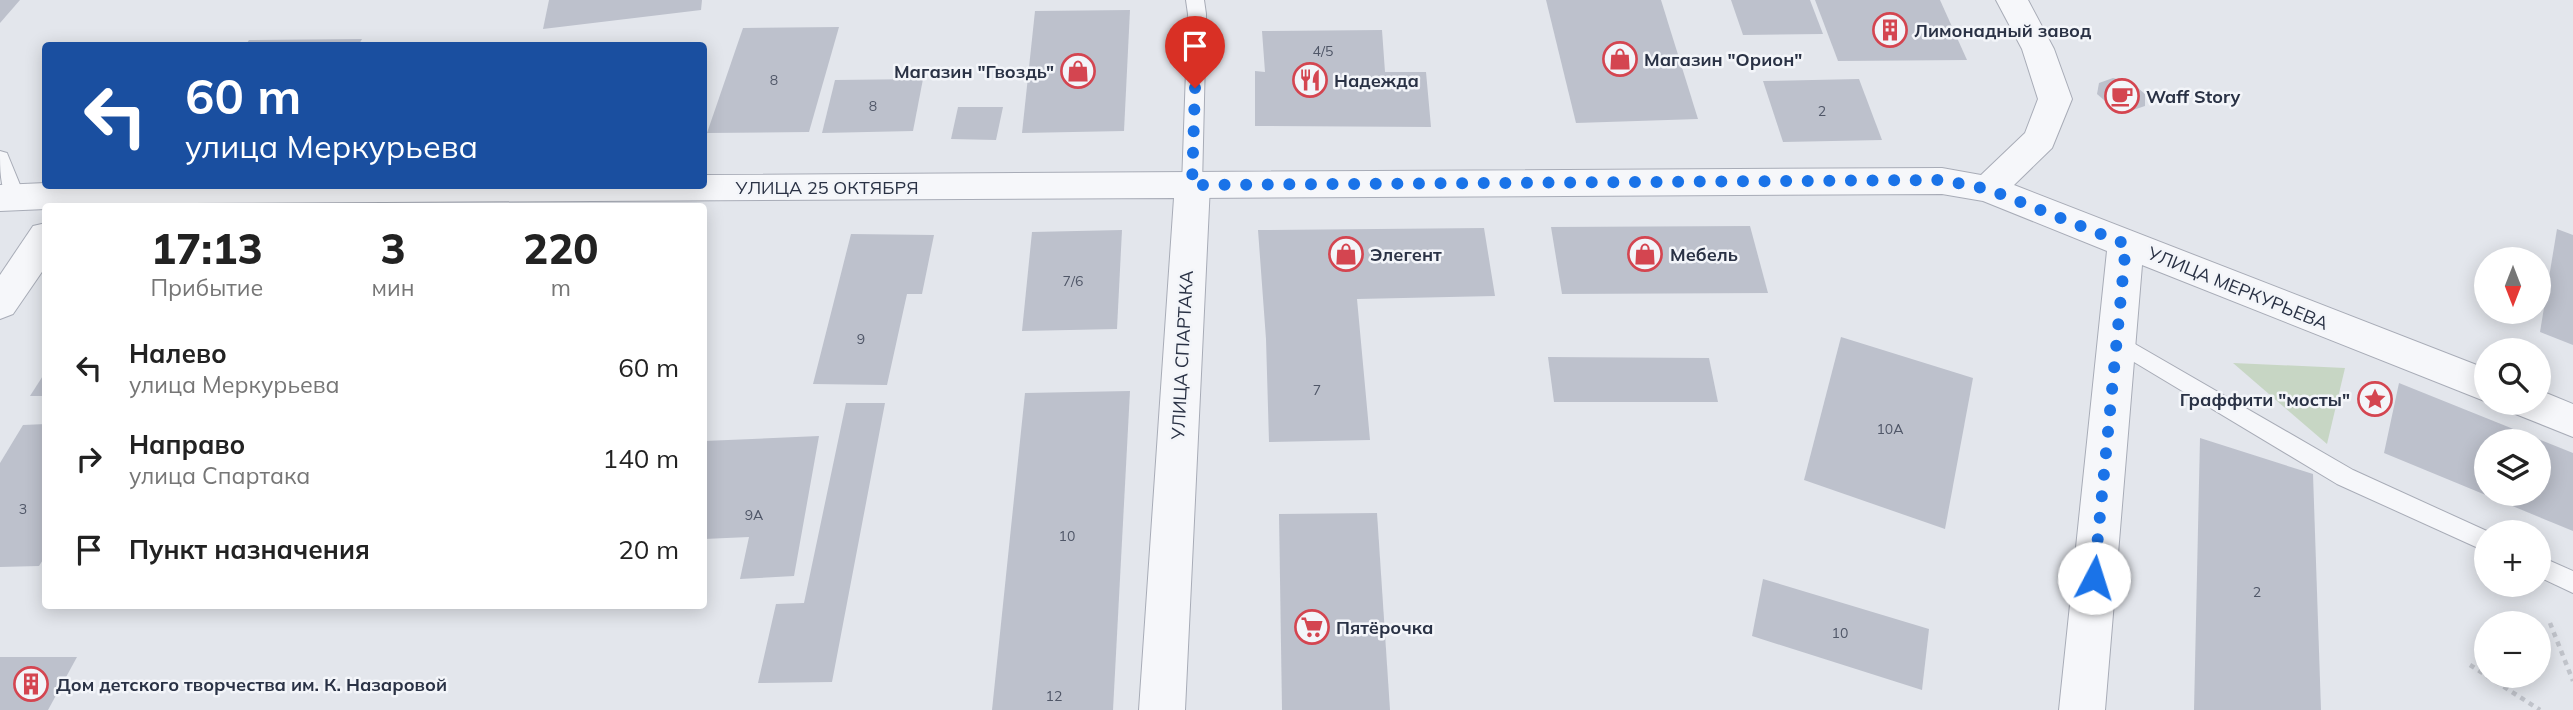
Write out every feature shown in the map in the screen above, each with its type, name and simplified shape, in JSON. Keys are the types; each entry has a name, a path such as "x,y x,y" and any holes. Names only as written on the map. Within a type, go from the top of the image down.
{"street":[{"path":"1988,189 2040,139 2055,99 2038,49 2012,0"},
{"name":"УЛИЦА МЕРКУРЬЕВА","path":"1192,185 1942,180 1988,189 2474,382"},
{"name":"УЛИЦА 25 ОКТЯБРЯ","path":"707,186 1192,185"},
{"name":"УЛИЦА СПАРТАКА","path":"1162,710 1192,185"},
{"name":"УЛИЦА 25 ОКТЯБРЯ","path":"7,198 69,201 228,189"},
{"path":"0,304 42,242"},
{"path":"2081,710 2126,244"},
{"path":"2551,412 2573,421"}],"lane":[{"name":"УЛИЦА СПАРТАКА","path":"1192,185 1197,15 1195,0"},
{"path":"0,158 7,198"},
{"path":"2116,341 2345,477 2474,536"},
{"path":"2551,572 2573,582"}],"path":[{"path":"2551,626 2573,681"},
{"path":"2470,665 2540,710"}],"green space":[{"path":"2233,363 2345,368 2327,444"}],"building":[{"path":"0,0 20,0 0,23"},
{"path":"549,0 702,0 701,10 543,29"},
{"name":"Магазин \"Орион\"","path":"1546,0 1661,0 1698,119 1576,123"},
{"path":"1731,0 1810,0 1823,34 1743,35"},
{"name":"Лимонадный завод","path":"1815,0 1940,0 1967,60 1838,61"},
{"name":"Магазин \"Гвоздь\"","path":"1130,10 1124,131 1022,133 1035,11"},
{"path":"839,27 809,132 707,133 743,28"},
{"path":"1382,30 1385,72 1426,72 1431,127 1255,126 1255,71 1265,72 1262,31"},
{"path":"362,39 360,42 248,42"},
{"path":"2113,78 2132,83 2145,94 2145,106 2130,111 2111,106 2097,94 2099,83"},
{"path":"923,79 913,131 822,133 835,80"},
{"path":"1859,79 1882,140 1783,142 1763,81"},
{"path":"958,107 1003,107 996,140 951,139"},
{"path":"1750,226 1768,293 1562,294 1551,227"},
{"path":"1484,228 1495,296 1357,299 1370,440 1269,442 1266,339 1258,230"},
{"path":"2557,229 2573,235 2573,345 2540,332 2541,324 2552,324 2552,259"},
{"path":"1122,230 1117,329 1022,331 1032,232"},
{"path":"851,234 934,235 922,294 907,294 887,385 813,384"},
{"path":"1841,337 1973,378 1945,529 1804,480"},
{"path":"1548,357 1709,358 1718,402 1554,402"},
{"path":"42,377 42,396 30,396"},
{"path":"2399,383 2513,429 2474,429 2474,490 2384,453"},
{"path":"1130,391 1113,710 992,710 1025,393"},
{"path":"846,403 885,403 832,682 758,683 776,604 804,603"},
{"path":"42,424 42,561 39,566 0,567 0,463 23,425"},
{"path":"819,436 794,576 740,579 749,537 707,539 707,441"},
{"path":"2200,438 2313,474 2321,710 2194,710"},
{"path":"2551,444 2573,453 2573,531 2512,506 2551,506"},
{"path":"1377,513 1390,710 1282,710 1279,514"},
{"path":"1763,579 1929,629 1922,690 1752,636"},
{"name":"Дом детского творчества им. К. Назаровой","path":"0,657 77,657 48,710 0,710"}],"place":[{"name":"Лимонадный завод","path":"1890,30"},
{"name":"Магазин \"Орион\"","path":"1620,59"},
{"name":"Магазин \"Гвоздь\"","path":"1078,71"},
{"name":"Надежда","path":"1310,80"},
{"name":"Waff Story","path":"2122,96"},
{"name":"Элегент","path":"1346,254"},
{"name":"Мебель","path":"1645,254"},
{"name":"Граффити \"мосты\"","path":"2375,399"},
{"name":"Пятёрочка","path":"1312,627"},
{"name":"Дом детского творчества им. К. Назаровой","path":"31,684"}],"route":[{"path":"1195,88 1192,185 1942,180 1988,189 2126,244 2094,578"}]}
